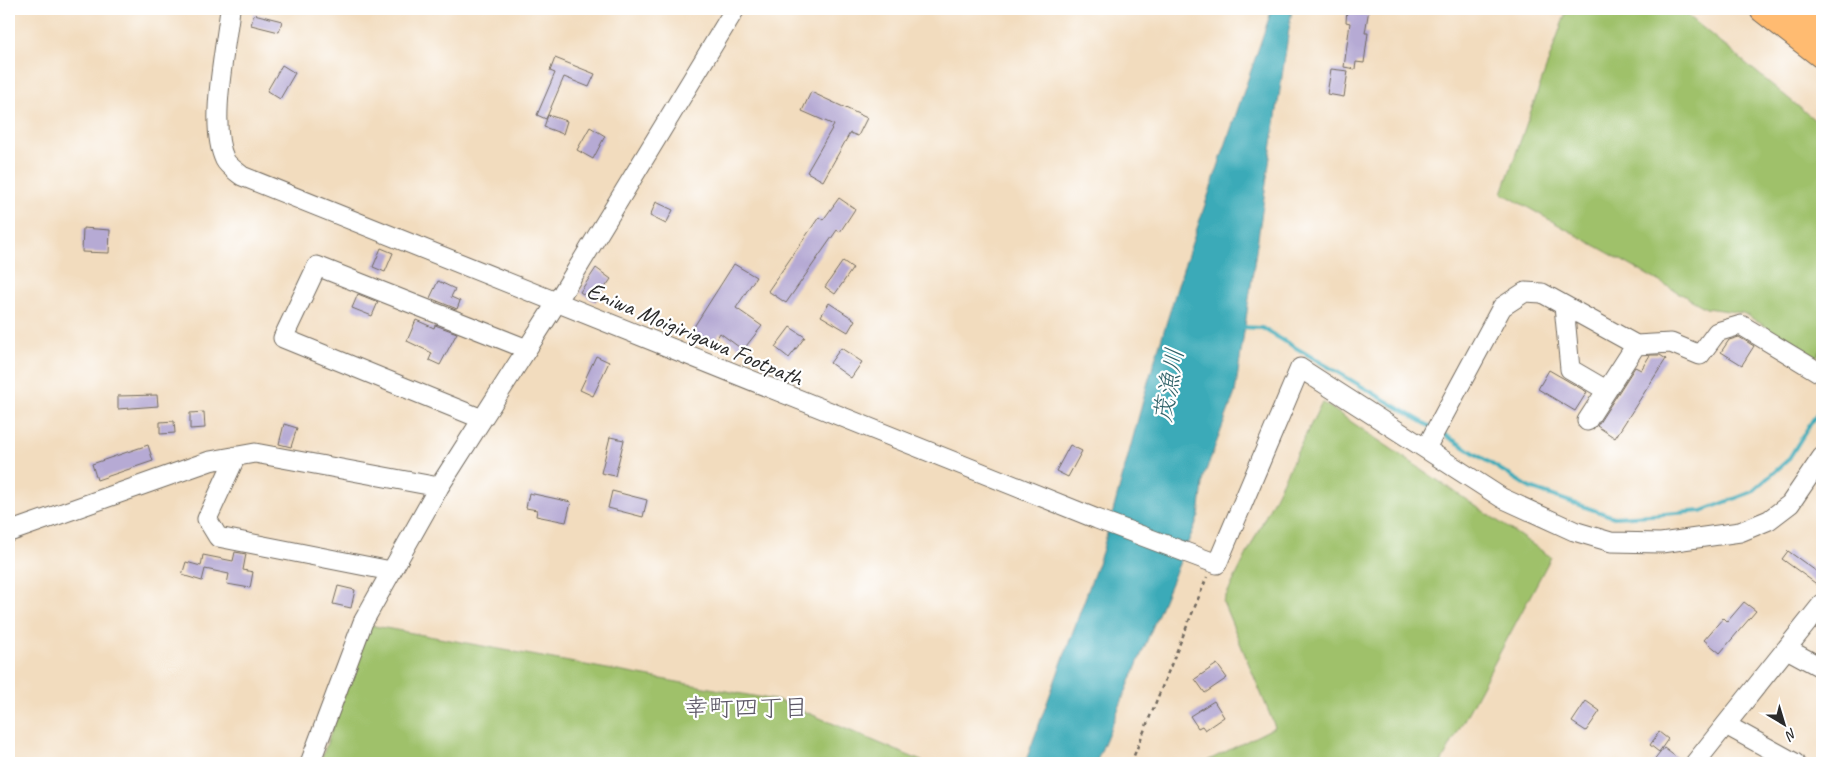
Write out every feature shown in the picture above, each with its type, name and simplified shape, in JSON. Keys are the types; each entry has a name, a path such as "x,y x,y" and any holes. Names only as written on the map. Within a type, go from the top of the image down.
{"highway":[{"path":"1764,9 1822,54"},
{"path":"1801,9 1822,25"}],"street":[{"path":"230,9 218,111 218,139 226,161 242,176 1097,518 1217,564 1300,368 1433,436 1502,498 1574,531 1611,542 1661,543 1740,532 1769,520 1790,504 1822,457"},
{"path":"310,763 362,622 439,487 557,302 735,9"},
{"path":"482,419 283,338 317,266 527,349"},
{"path":"1433,436 1502,307 1525,292 1542,294 1636,345 1671,343 1700,355 1717,332 1741,324 1822,374"},
{"path":"1564,306 1570,369 1606,390"},
{"path":"1587,421 1636,345"},
{"path":"9,532 210,461 255,453 439,487"},
{"path":"236,456 207,520 218,538 391,571"},
{"path":"1695,763 1822,604"},
{"path":"1787,649 1822,668"},
{"path":"1726,725 1795,763"}],"path":[{"path":"1131,763 1207,561"}],"green space":[{"path":"1567,9 1680,9 1822,126 1822,348 1817,357 1743,313 1706,308 1502,193"},
{"path":"1322,402 1551,557 1441,763 1203,763 1275,727 1223,602"},
{"path":"369,625 780,701 926,763 320,763"}],"water":[{"name":"茂漁川","path":"1272,9 1292,9 1235,393 1204,476 1199,516 1096,763 1025,763 1102,552 1148,382 1183,269"}],"building":[{"path":"1347,9 1369,9 1365,33 1368,33 1364,63 1356,62 1355,69 1344,67 1350,23 1346,22"},
{"path":"254,14 282,21 279,32 251,25"},
{"path":"555,58 595,74 589,87 564,77 546,119 537,115 555,73 550,71"},
{"path":"282,65 295,73 280,99 267,91"},
{"path":"1331,69 1348,71 1344,97 1327,94"},
{"path":"811,92 867,118 858,136 850,133 823,181 807,172 834,125 802,111"},
{"path":"548,115 567,121 563,134 544,127"},
{"path":"590,127 605,136 593,159 577,150"},
{"path":"839,198 855,209 840,232 837,230 786,303 768,291 819,217 823,220"},
{"path":"656,202 673,210 666,224 650,216"},
{"path":"83,228 110,230 109,253 82,252"},
{"path":"381,248 393,253 385,272 373,267"},
{"path":"843,261 853,268 835,294 825,287"},
{"path":"734,264 756,277 736,308 762,326 743,350 720,333 712,346 690,333"},
{"path":"596,268 611,279 595,302 580,292"},
{"path":"438,281 455,289 451,297 460,301 457,309 430,298"},
{"path":"358,294 378,302 372,316 352,308"},
{"path":"829,303 855,320 848,332 821,316"},
{"path":"416,320 434,328 435,325 457,333 440,365 429,360 432,353 407,341"},
{"path":"790,327 805,337 789,358 775,347"},
{"path":"1739,337 1754,346 1742,365 1721,352 1729,340"},
{"path":"841,348 862,362 851,378 830,363"},
{"path":"1650,355 1660,355 1666,359 1615,438 1597,426 1635,367 1641,370"},
{"path":"596,356 609,362 593,396 580,390"},
{"path":"1549,370 1587,392 1575,411 1538,389"},
{"path":"157,395 158,406 118,409 118,396"},
{"path":"204,412 205,428 190,429 190,413"},
{"path":"174,421 175,433 160,434 160,422"},
{"path":"284,424 297,428 291,447 279,444"},
{"path":"610,437 624,440 615,476 601,473"},
{"path":"148,445 153,461 97,480 92,464"},
{"path":"1070,445 1082,451 1068,477 1056,471"},
{"path":"612,491 647,500 643,517 608,508"},
{"path":"529,493 571,502 566,522 536,516 537,510 526,508"},
{"path":"1788,551 1816,571 1822,563 1822,588 1782,559"},
{"path":"235,552 246,554 243,570 253,572 250,588 227,584 229,574 205,569 202,581 182,575 186,562 201,566 203,555 233,561"},
{"path":"338,586 355,590 351,608 333,604"},
{"path":"1744,602 1756,611 1720,653 1704,640 1723,618 1727,622"},
{"path":"1217,664 1227,678 1205,693 1195,679"},
{"path":"1214,701 1224,717 1205,730 1202,726 1198,728 1190,716"},
{"path":"1586,701 1600,711 1586,731 1572,722"},
{"path":"1659,732 1668,739 1659,752 1650,745"},
{"path":"1664,748 1684,763 1652,763"}],"waterway":[{"path":"1240,327 1262,328 1431,427"},
{"path":"1442,433 1530,488 1614,517 1651,515 1702,511 1752,492 1788,460 1822,405"}],"district":[{"name":"幸町四丁目","path":"746,707"}]}
